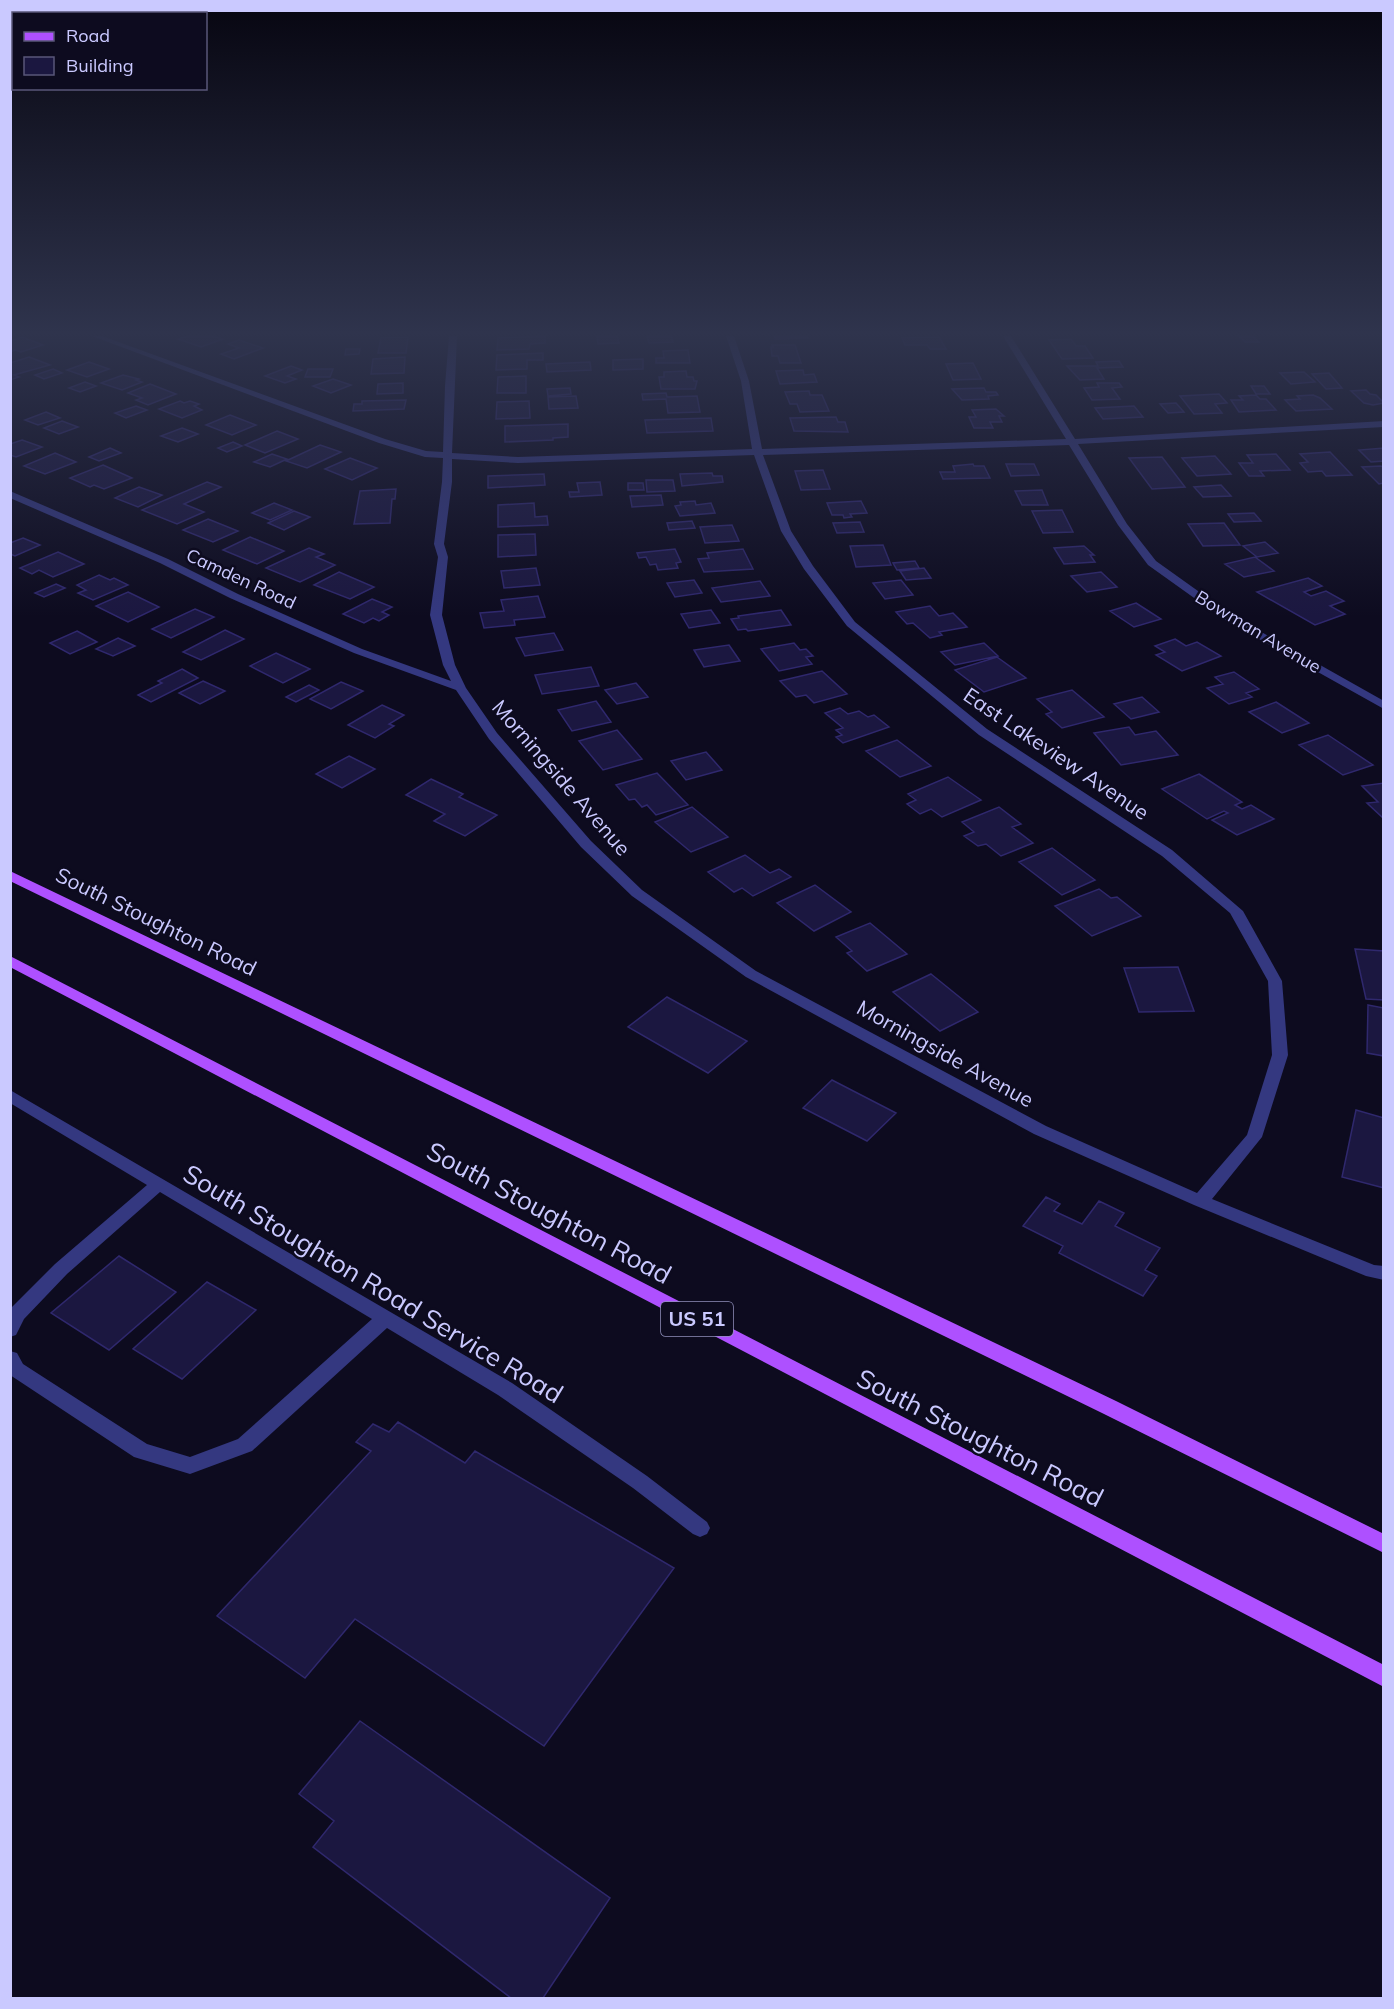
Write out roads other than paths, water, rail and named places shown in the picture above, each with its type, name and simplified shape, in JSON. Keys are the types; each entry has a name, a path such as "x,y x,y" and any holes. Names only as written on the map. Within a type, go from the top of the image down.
{"main road":[{"name":"South Stoughton Road","path":"10,875 1109,1407 1383,1544"},
{"name":"South Stoughton Road","path":"10,961 1383,1677"}],"street":[{"path":"350,430 425,454 518,460 1072,441 1278,430"},
{"name":"Morningside Avenue","path":"449,430 439,544 443,557 436,615 449,665 460,688 493,736 607,866 637,893 751,974 1040,1130 1200,1200"},
{"name":"East Lakeview Avenue","path":"752,430 766,480 786,531 808,567 851,624 984,732 1167,853 1236,910 1275,981 1280,1055 1254,1137 1200,1200"},
{"name":"Bowman Avenue","path":"1064,430 1123,525 1152,563 1228,618 1383,706"},
{"name":"Camden Road","path":"10,494 164,561 234,596 358,651 460,688"},
{"name":"South Stoughton Road Service Road","path":"10,1095 504,1389 640,1482 700,1528"},
{"path":"10,1330 16,1315 60,1269 159,1184"},
{"path":"1200,1200 1372,1271 1383,1273"},
{"path":"10,1358 16,1369 141,1451 190,1466 244,1445 385,1318"}]}
